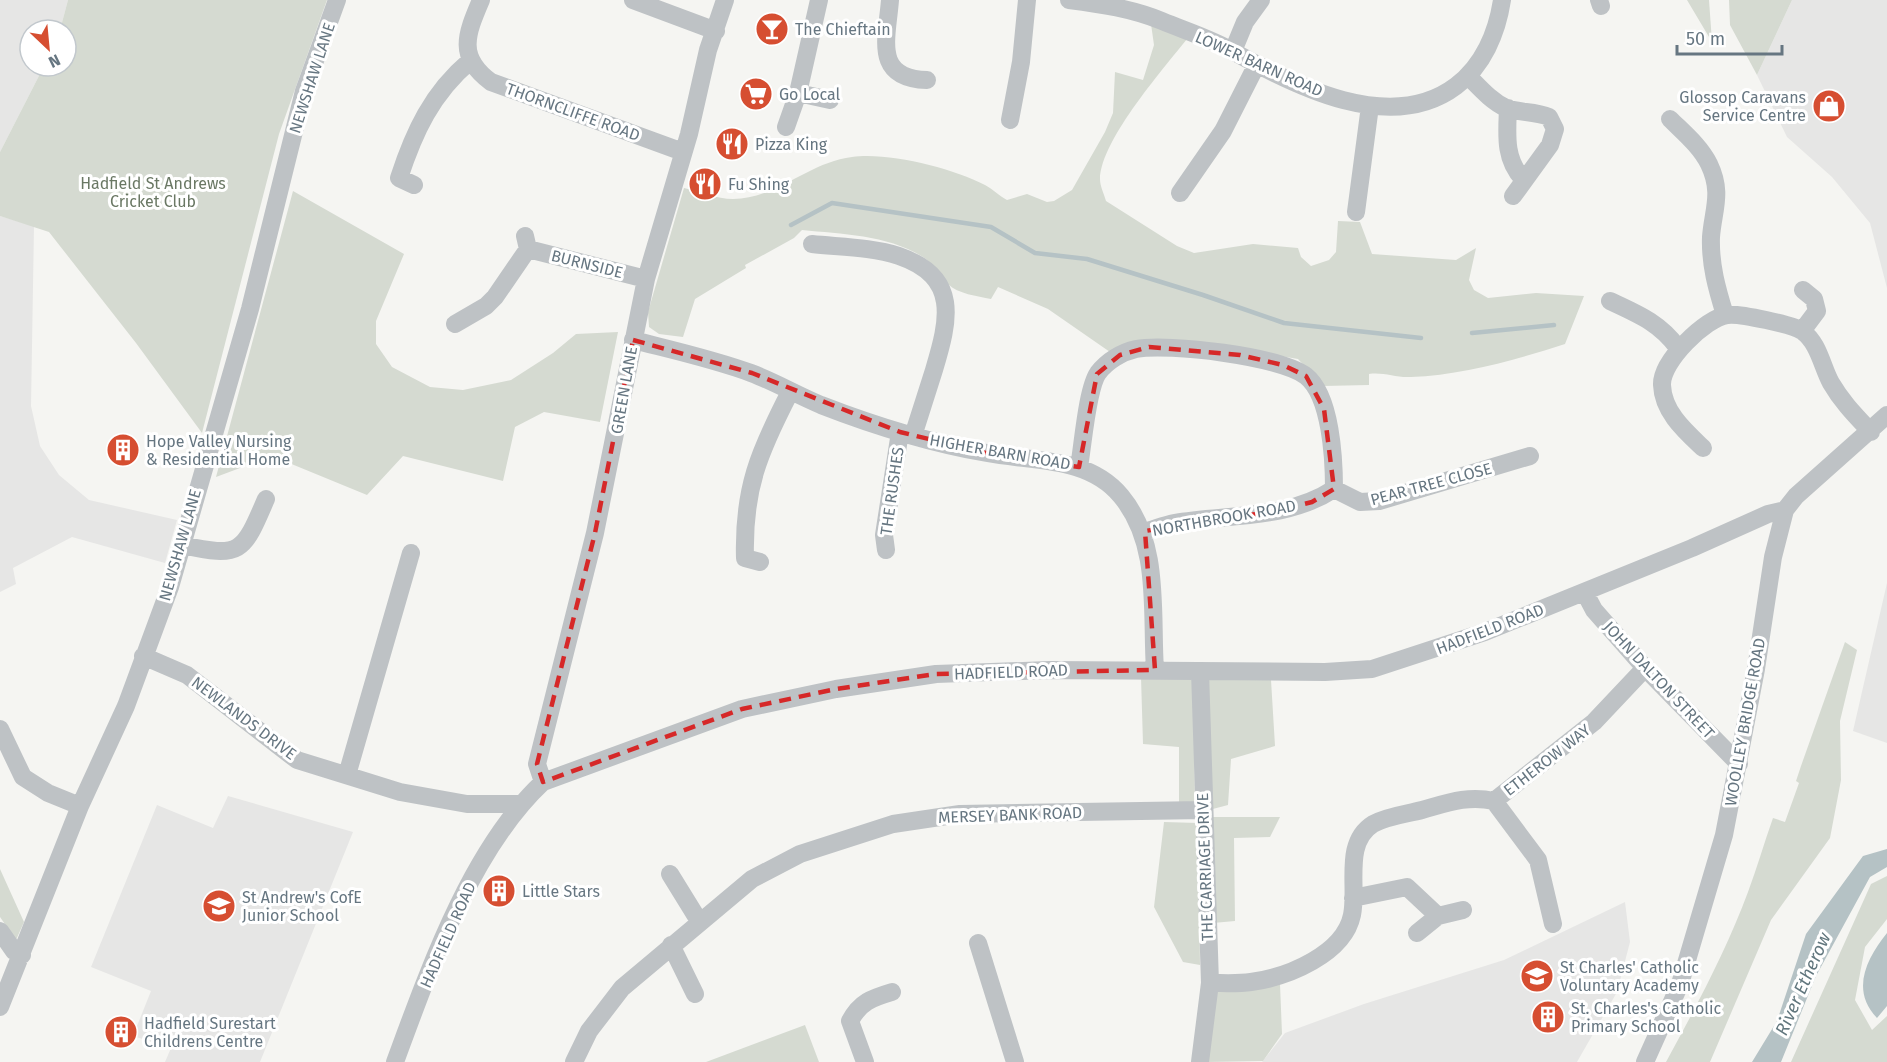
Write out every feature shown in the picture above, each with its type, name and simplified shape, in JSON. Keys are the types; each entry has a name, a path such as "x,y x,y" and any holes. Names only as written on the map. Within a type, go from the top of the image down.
{"street":[{"name":"NEWSHAW LANE","path":"0,1007 80,806 126,706 170,587 250,309 304,91 337,0"},
{"path":"414,184 399,178 411,141 433,100 450,78 470,61 466,46 480,0"},
{"path":"633,0 716,31"},
{"name":"GREEN LANE","path":"543,782 537,764 595,533 619,424 646,279 683,152 708,50 725,0"},
{"path":"786,127 798,93 819,0"},
{"path":"890,0 886,55 891,68 899,75 911,80 927,80"},
{"path":"1010,120 1021,62 1027,0"},
{"name":"LOWER BARN ROAD","path":"1069,0 1110,5 1150,17 1233,51 1256,66 1301,85 1370,106 1410,105 1421,102 1443,95 1468,76 1493,34 1502,0"},
{"path":"1233,51 1245,22 1261,0"},
{"name":"THORNCLIFFE ROAD","path":"470,61 477,71 491,82 683,152"},
{"path":"1180,193 1223,131 1256,66"},
{"path":"1468,76 1491,99 1508,108 1533,111 1549,117 1555,129 1550,145 1523,179 1513,196"},
{"path":"798,93 830,100"},
{"path":"1356,212 1370,106"},
{"path":"1508,108 1507,149 1514,170 1523,179"},
{"path":"1670,119 1695,142 1710,166 1718,199 1711,236 1712,260 1715,284 1725,315"},
{"name":"BURNSIDE","path":"455,324 486,306 495,297 526,242 646,279"},
{"name":"THE RUSHES","path":"812,244 898,256 920,266 933,277 943,290 947,304 945,331 906,434 884,535 886,550"},
{"path":"1802,331 1817,311 1814,299 1803,290"},
{"path":"1610,301 1653,321 1666,331 1678,348"},
{"path":"1703,448 1678,424 1666,403 1662,384 1667,365 1678,348 1725,315 1751,316 1802,331 1821,356 1830,381 1845,405 1871,432"},
{"name":"HIGHER BARN ROAD","path":"633,340 752,373 790,392 906,434 980,452 1079,466 1104,479 1121,495 1143,532 1149,558 1155,670"},
{"path":"1079,466 1097,374 1120,355 1133,350 1172,348 1283,364 1306,376 1317,389 1324,409 1331,444 1335,489"},
{"path":"760,562 745,558 744,525 749,489 761,448 790,392"},
{"name":"WOOLLEY BRIDGE ROAD","path":"1645,1062 1680,984 1724,836 1739,764 1773,557 1785,510 1812,482 1871,432 1887,415"},
{"name":"PEAR TREE CLOSE","path":"1335,489 1360,502 1379,501 1530,456"},
{"name":"NORTHBROOK ROAD","path":"1143,532 1171,524 1275,511 1312,502 1335,489"},
{"path":"182,545 228,552 240,547 251,535 266,499"},
{"name":"HADFIELD ROAD","path":"395,1062 463,896 519,804 543,782 742,709 836,689 936,675 1050,670 1325,672 1372,669 1419,656 1585,593 1768,514 1785,510"},
{"path":"346,775 411,553"},
{"name":"JOHN DALTON STREET","path":"1585,593 1594,610 1645,668 1739,764"},
{"name":"NEWLANDS DRIVE","path":"143,656 187,675 297,760 400,792 467,804 519,804"},
{"name":"ETHEROW WAY","path":"1209,983 1251,982 1287,971 1328,953 1344,938 1352,914 1355,858 1359,840 1373,824 1476,797 1494,801 1594,722 1645,668"},
{"name":"THE CARRIAGE DRIVE","path":"1200,671 1209,983 1200,1062"},
{"path":"0,729 23,777 48,792 80,806"},
{"path":"1494,801 1538,860 1552,924"},
{"name":"MERSEY BANK ROAD","path":"574,1062 589,1031 622,988 699,921 752,879 800,854 893,824 960,814 1203,810"},
{"path":"670,874 699,921"},
{"path":"1353,898 1407,887 1438,916"},
{"path":"1417,933 1438,916 1463,910"},
{"path":"0,931 14,951 22,955"},
{"path":"978,943 1015,1062"},
{"path":"671,945 695,994"},
{"path":"865,1062 850,1021 856,1010 868,999 892,992"}],"highlighted area":[{"path":"633,340 752,373 900,432 990,454 1079,467 1097,374 1120,355 1149,347 1240,355 1283,365 1306,376 1324,409 1334,489 1312,502 1275,511 1145,531 1155,670 936,674 836,689 742,709 543,782 537,764 595,533"}],"shaded area":[{"path":"0,0 68,0 63,18 18,18 18,78 38,78 0,152"},
{"name":"Glossop Caravans Service Centre","path":"1792,0 1887,0 1887,288 1870,223 1832,177 1787,137 1757,75"},
{"path":"0,216 34,226 31,406 40,446 59,475 89,500 177,520 165,563 72,537 13,568 16,584 0,592"},
{"path":"1887,583 1887,743 1853,731"},
{"name":"St Andrew's CofE Junior School","path":"228,796 353,832 260,1062 165,1062 171,1048 133,1036 151,991 91,967 157,805 213,828"},
{"name":"St Charles' Catholic Voluntary Academy","path":"1625,902 1630,942 1617,992 1577,1062 1262,1062 1285,1033 1364,1004 1504,960"}],"green space":[{"name":"Hadfield St Andrews Cricket Club","path":"68,0 327,0 279,134 202,433 136,343 49,232 0,216 0,152 38,78 78,78 78,18 63,18"},
{"path":"1687,0 1709,0 1712,42"},
{"path":"1729,0 1792,0 1757,75 1730,25"},
{"path":"1150,17 1191,34 1151,83 1111,144 1103,163 1100,179 1106,201 1177,246 1194,253 1253,244 1298,248 1301,257 1311,266 1329,260 1336,252 1338,221 1360,222 1372,254 1456,260 1476,248 1469,280 1474,290 1488,298 1536,293 1584,296 1565,344 1469,370 1411,377 1369,374 1369,385 1323,386 1298,359 1223,346 1110,352 1048,309 998,287 991,299 957,290 948,284 923,257 895,244 849,234 802,230 794,238 745,265 746,268 695,299 683,337 659,334 649,327 648,312 684,188 721,198 749,197 764,193 836,160 867,156 902,159 938,167 985,185 1007,200 1027,194 1047,202 1054,201 1072,190 1105,132 1113,113 1115,72 1143,80 1154,45"},
{"path":"293,191 404,254 376,321 376,344 392,367 430,387 463,390 511,380 553,353 576,334 618,332 600,422 544,412 515,427 503,481 403,456 367,495 272,456 216,477"},
{"path":"1845,642 1857,650 1840,721 1841,780 1830,838 1771,920 1710,1062 1666,1062 1730,936 1748,892 1773,818 1785,822 1799,783 1796,781"},
{"path":"1141,677 1193,679 1195,802 1179,803 1179,747 1143,744"},
{"path":"1208,680 1271,680 1275,746 1231,759 1228,805 1209,810"},
{"path":"1211,817 1280,817 1270,837 1234,838 1235,921 1213,923"},
{"path":"1164,822 1198,823 1200,965 1183,962 1154,907"},
{"path":"0,869 24,922 16,940 0,917"},
{"path":"1887,876 1887,919 1865,947 1855,1000 1872,1030 1887,1016 1887,1062 1791,1062 1871,884"},
{"path":"1280,984 1282,1034 1263,1061 1207,1062 1215,992"},
{"path":"805,1025 819,1062 706,1062"}],"water":[{"name":"River Etherow","path":"1887,849 1887,867 1870,877 1816,976 1781,1062 1752,1062 1777,1021 1806,934 1863,856"},
{"path":"1887,933 1887,1006 1877,1018 1864,996 1864,974 1873,953"}],"waterway":[{"path":"791,225 832,203 991,227 1035,253 1087,259 1284,323 1421,338"},
{"path":"1472,333 1554,325"}],"place":[{"name":"The Chieftain","path":"772,29"},
{"name":"Go Local","path":"756,94"},
{"name":"Glossop Caravans Service Centre","path":"1829,106"},
{"name":"Pizza King","path":"732,144"},
{"name":"Fu Shing","path":"705,184"},
{"name":"Hope Valley Nursing & Residential Home","path":"123,450"},
{"name":"Little Stars","path":"499,891"},
{"name":"St Andrew's CofE Junior School","path":"219,906"},
{"name":"St Charles' Catholic Voluntary Academy","path":"1537,976"},
{"name":"St. Charles's Catholic Primary School","path":"1548,1017"},
{"name":"Hadfield Surestart Childrens Centre","path":"121,1032"}]}
